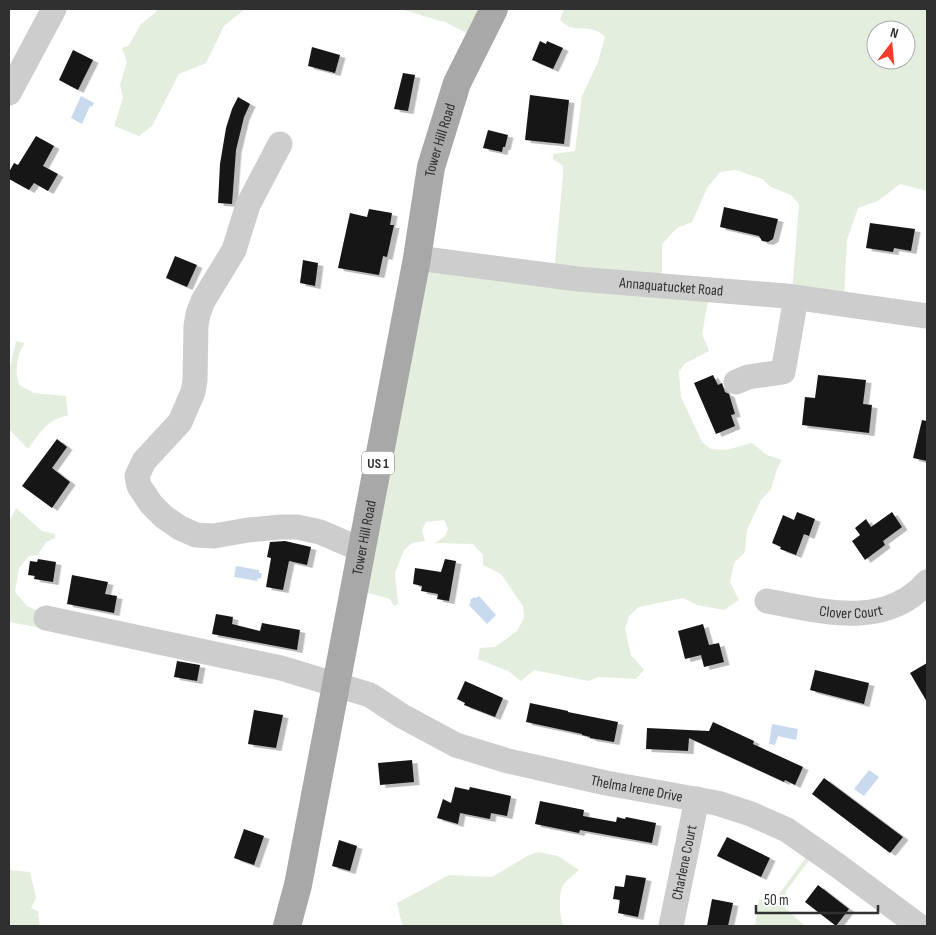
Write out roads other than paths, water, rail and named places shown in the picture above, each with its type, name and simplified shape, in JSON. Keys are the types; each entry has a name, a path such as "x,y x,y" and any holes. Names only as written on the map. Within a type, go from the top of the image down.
{"main road":[{"name":"Tower Hill Road","path":"287,926 298,885 337,684 416,258 431,167 454,92 482,30 494,9"}],"street":[{"path":"9,93 54,9"},
{"path":"280,144 248,205 234,250 203,301 198,314 193,392 180,422 144,461 137,476 139,486 151,504 164,517 180,528 196,535 214,536 256,529 297,527 320,532 362,550"},
{"name":"Annaquatucket Road","path":"416,258 578,279 796,298 927,316"},
{"path":"736,382 748,376 784,372 796,298"},
{"name":"Clover Court","path":"767,601 836,614 871,613 898,605 920,590 927,582"},
{"name":"Thelma Irene Drive","path":"46,618 281,668 370,695 402,716 456,744 499,759 606,783 717,803 751,814 787,830 919,926"},
{"name":"Charlene Court","path":"671,926 697,799"}],"water":[{"path":"81,96 94,103 92,107 90,106 82,124 71,118"},
{"path":"236,566 259,570 259,573 262,573 261,579 258,578 257,581 234,577"},
{"path":"479,596 496,615 487,624 469,605 470,600"},
{"path":"772,724 798,729 796,740 778,736 775,745 769,744"},
{"path":"869,770 879,777 864,796 854,789"}]}
